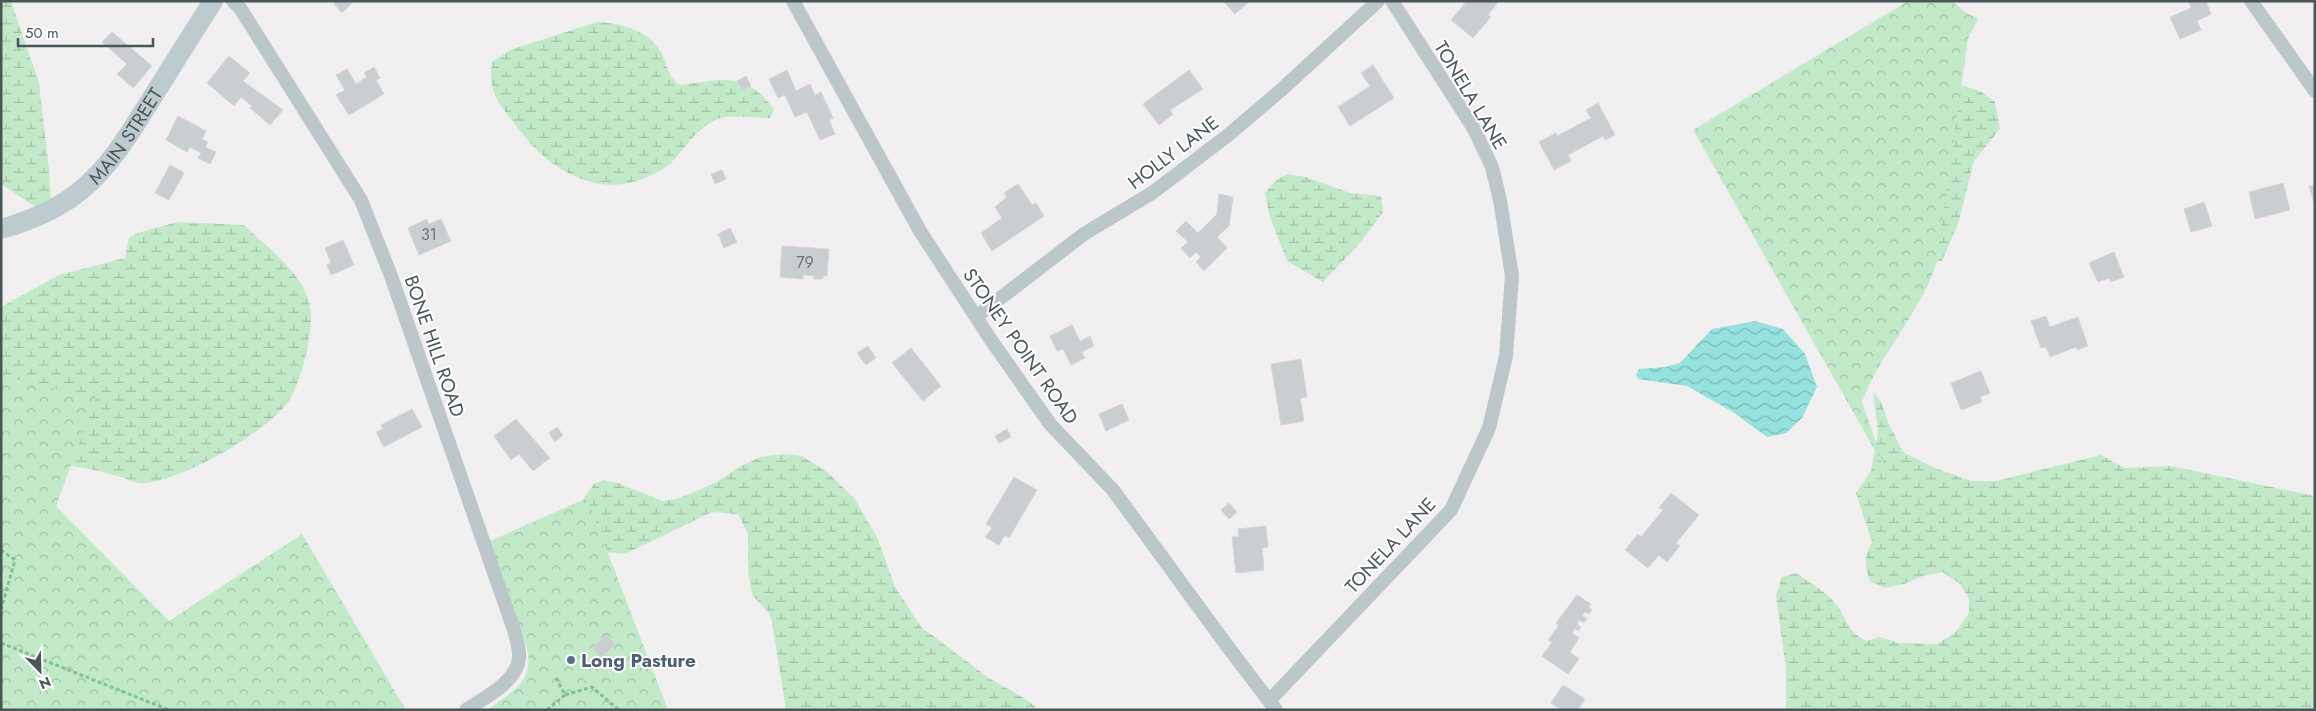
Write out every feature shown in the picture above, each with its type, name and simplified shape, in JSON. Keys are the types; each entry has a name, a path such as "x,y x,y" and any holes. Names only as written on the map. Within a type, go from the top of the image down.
{"main road":[{"name":"MAIN STREET","path":"1,229 36,217 59,206 80,191 98,173 128,137 213,1"}],"street":[{"name":"BONE HILL ROAD","path":"233,1 245,16 361,200 391,276 514,630 519,650 519,660 515,669 506,682 466,710"},
{"name":"STONEY POINT ROAD","path":"793,1 920,231 1050,424 1113,490 1273,705"},
{"name":"HOLLY LANE","path":"977,316 1084,234 1152,192 1227,136 1280,91 1378,1"},
{"name":"TONELA LANE","path":"1273,705 1451,510 1490,428 1506,356 1512,276 1500,200 1492,167 1474,129 1392,1"},
{"path":"2251,1 2315,91"}],"path":[{"path":"1,550 15,560 1,610"},
{"path":"1,643 169,710"},
{"path":"556,678 565,695"},
{"path":"546,710 565,695 592,687 619,710"}],"green space":[{"path":"1,1 11,1 39,83 51,201 40,210 1,184"},
{"path":"1908,1 1952,1 1965,12 1978,19 1968,39 1936,264 1920,300 1879,367 1862,402 1885,468 1693,130"},
{"path":"597,22 624,26 649,38 656,44 672,77 680,85 721,80 743,83 764,97 774,110 770,118 726,117 713,121 695,135 670,164 635,182 616,185 598,183 580,178 563,170 534,147 502,108 491,83 492,62 510,50"},
{"path":"1954,83 1980,91 1995,102 2000,129 1974,161 1958,224 1942,261 1935,262"},
{"path":"1288,174 1306,177 1350,193 1381,196 1383,212 1360,243 1323,282 1287,261 1270,217 1265,193 1276,180"},
{"path":"178,222 244,225 293,272 301,283 307,294 310,306 311,327 302,369 294,393 289,401 262,427 243,441 197,466 155,481 139,483 103,472 73,466 46,465 1,468 1,307 59,275 125,258 129,238 137,233"},
{"path":"1,376 96,398 56,506 169,621 302,534 406,710 1,710"},
{"path":"1873,392 1881,402 1888,422 1903,452 1935,468 1971,481 1996,481 2101,455 2125,468 2171,466 2315,496 2315,710 1786,710 1786,669 1776,596 1782,577 1796,573 1821,590 1839,608 1854,633 1866,641 1880,637 1899,643 1937,644 1955,633 1969,613 1969,599 1960,584 1942,572 1884,588 1870,581 1866,562 1867,552 1872,542 1856,493 1871,471 1878,431"},
{"path":"783,454 802,456 827,472 854,498 877,537 895,587 921,627 989,678 1027,700 1039,710 786,710 772,622 769,613 752,595 748,571 748,534 738,514 712,512 625,554 606,552 580,504 594,484 603,480 618,483 663,501 680,498 717,482 737,468 760,457"},
{"path":"587,498 668,710 487,710 519,685 528,670 529,660 527,648 490,541"}],"water":[{"path":"1755,321 1783,329 1805,354 1817,387 1802,418 1786,433 1767,437 1733,412 1687,386 1638,379 1636,375 1639,369 1665,367 1680,363 1712,329"}],"building":[{"path":"337,1 354,1 342,13 334,4"},
{"path":"1223,1 1250,1 1235,14"},
{"path":"1467,1 1499,1 1488,15 1491,17 1473,38 1451,20"},
{"path":"2206,1 2211,14 2197,21 2201,30 2180,39 2170,17 2191,8 2189,3"},
{"path":"112,32 152,66 133,88 117,74 127,64 102,42"},
{"path":"229,56 250,73 243,81 283,110 270,125 250,108 252,106 241,97 234,106 207,83"},
{"path":"1373,65 1394,98 1350,126 1338,107 1370,86 1361,73"},
{"path":"374,67 380,78 376,80 384,94 349,115 336,95 345,90 336,75 347,69 356,84 367,77 364,73"},
{"path":"787,70 796,91 810,84 815,95 821,92 833,118 829,120 835,134 820,140 807,112 795,117 785,95 778,98 769,79"},
{"path":"1189,70 1203,89 1170,110 1173,114 1159,125 1143,104"},
{"path":"746,76 751,86 742,90 737,81"},
{"path":"1598,103 1615,135 1605,140 1603,136 1568,155 1571,161 1554,170 1539,142 1556,133 1557,136 1591,118 1586,110"},
{"path":"178,116 206,131 202,139 208,142 205,147 216,152 210,164 198,158 201,153 190,147 187,152 166,140"},
{"path":"170,165 184,173 169,200 155,193"},
{"path":"722,170 726,179 715,184 711,174"},
{"path":"2283,183 2290,210 2255,219 2249,192"},
{"path":"1018,184 1032,205 1036,203 1044,216 992,251 981,233 1002,218 995,207 1007,197 1004,193"},
{"path":"2315,185 2315,206 2309,186"},
{"path":"1219,194 1233,197 1229,226 1217,237 1227,248 1204,271 1196,262 1201,257 1196,252 1190,258 1181,248 1188,242 1176,231 1186,221 1198,233 1217,214"},
{"path":"2204,202 2212,226 2191,232 2184,209"},
{"path":"427,219 429,224 441,219 451,241 419,255 408,228"},
{"path":"730,228 737,242 724,248 718,234"},
{"path":"343,240 354,265 331,275 327,265 331,263 325,248"},
{"path":"782,246 829,249 827,276 823,276 823,279 813,279 814,276 803,275 803,279 780,277"},
{"path":"2114,252 2124,277 2111,282 2109,278 2098,282 2089,263"},
{"path":"2046,316 2050,327 2078,317 2088,346 2077,350 2076,347 2050,357 2046,347 2041,348 2031,321"},
{"path":"1072,325 1080,341 1090,336 1094,346 1082,352 1085,358 1071,365 1063,349 1057,351 1050,336"},
{"path":"868,346 876,358 866,365 857,353"},
{"path":"911,348 941,386 923,401 892,363"},
{"path":"1301,359 1307,397 1300,398 1304,421 1281,425 1271,364"},
{"path":"1981,371 1990,393 1980,397 1982,402 1961,410 1951,383"},
{"path":"1122,404 1129,420 1106,431 1099,414"},
{"path":"412,409 422,427 384,447 376,432 383,429 381,425"},
{"path":"516,419 550,458 533,471 519,454 511,460 494,436"},
{"path":"557,427 563,435 555,442 549,433"},
{"path":"1007,429 1011,437 999,443 995,436"},
{"path":"1014,477 1037,490 1009,538 1005,535 999,545 985,537 992,528 986,524"},
{"path":"1671,493 1699,515 1676,543 1680,546 1667,562 1659,555 1648,568 1625,550 1638,534 1641,537 1663,510 1659,508"},
{"path":"1229,503 1237,512 1229,519 1221,510"},
{"path":"1266,526 1268,547 1262,548 1264,570 1236,573 1232,537 1239,537 1238,529"},
{"path":"1577,595 1591,604 1589,607 1592,610 1589,614 1585,612 1582,616 1587,619 1584,623 1579,620 1577,624 1581,627 1578,631 1575,628 1572,633 1579,638 1570,652 1579,659 1568,674 1542,656 1552,643 1548,640 1559,625 1556,623"},
{"path":"607,635 615,645 601,658 592,648"},
{"path":"1563,685 1585,699 1578,710 1562,710 1551,703"}],"place":[{"name":"Long Pasture","path":"571,660"}]}
